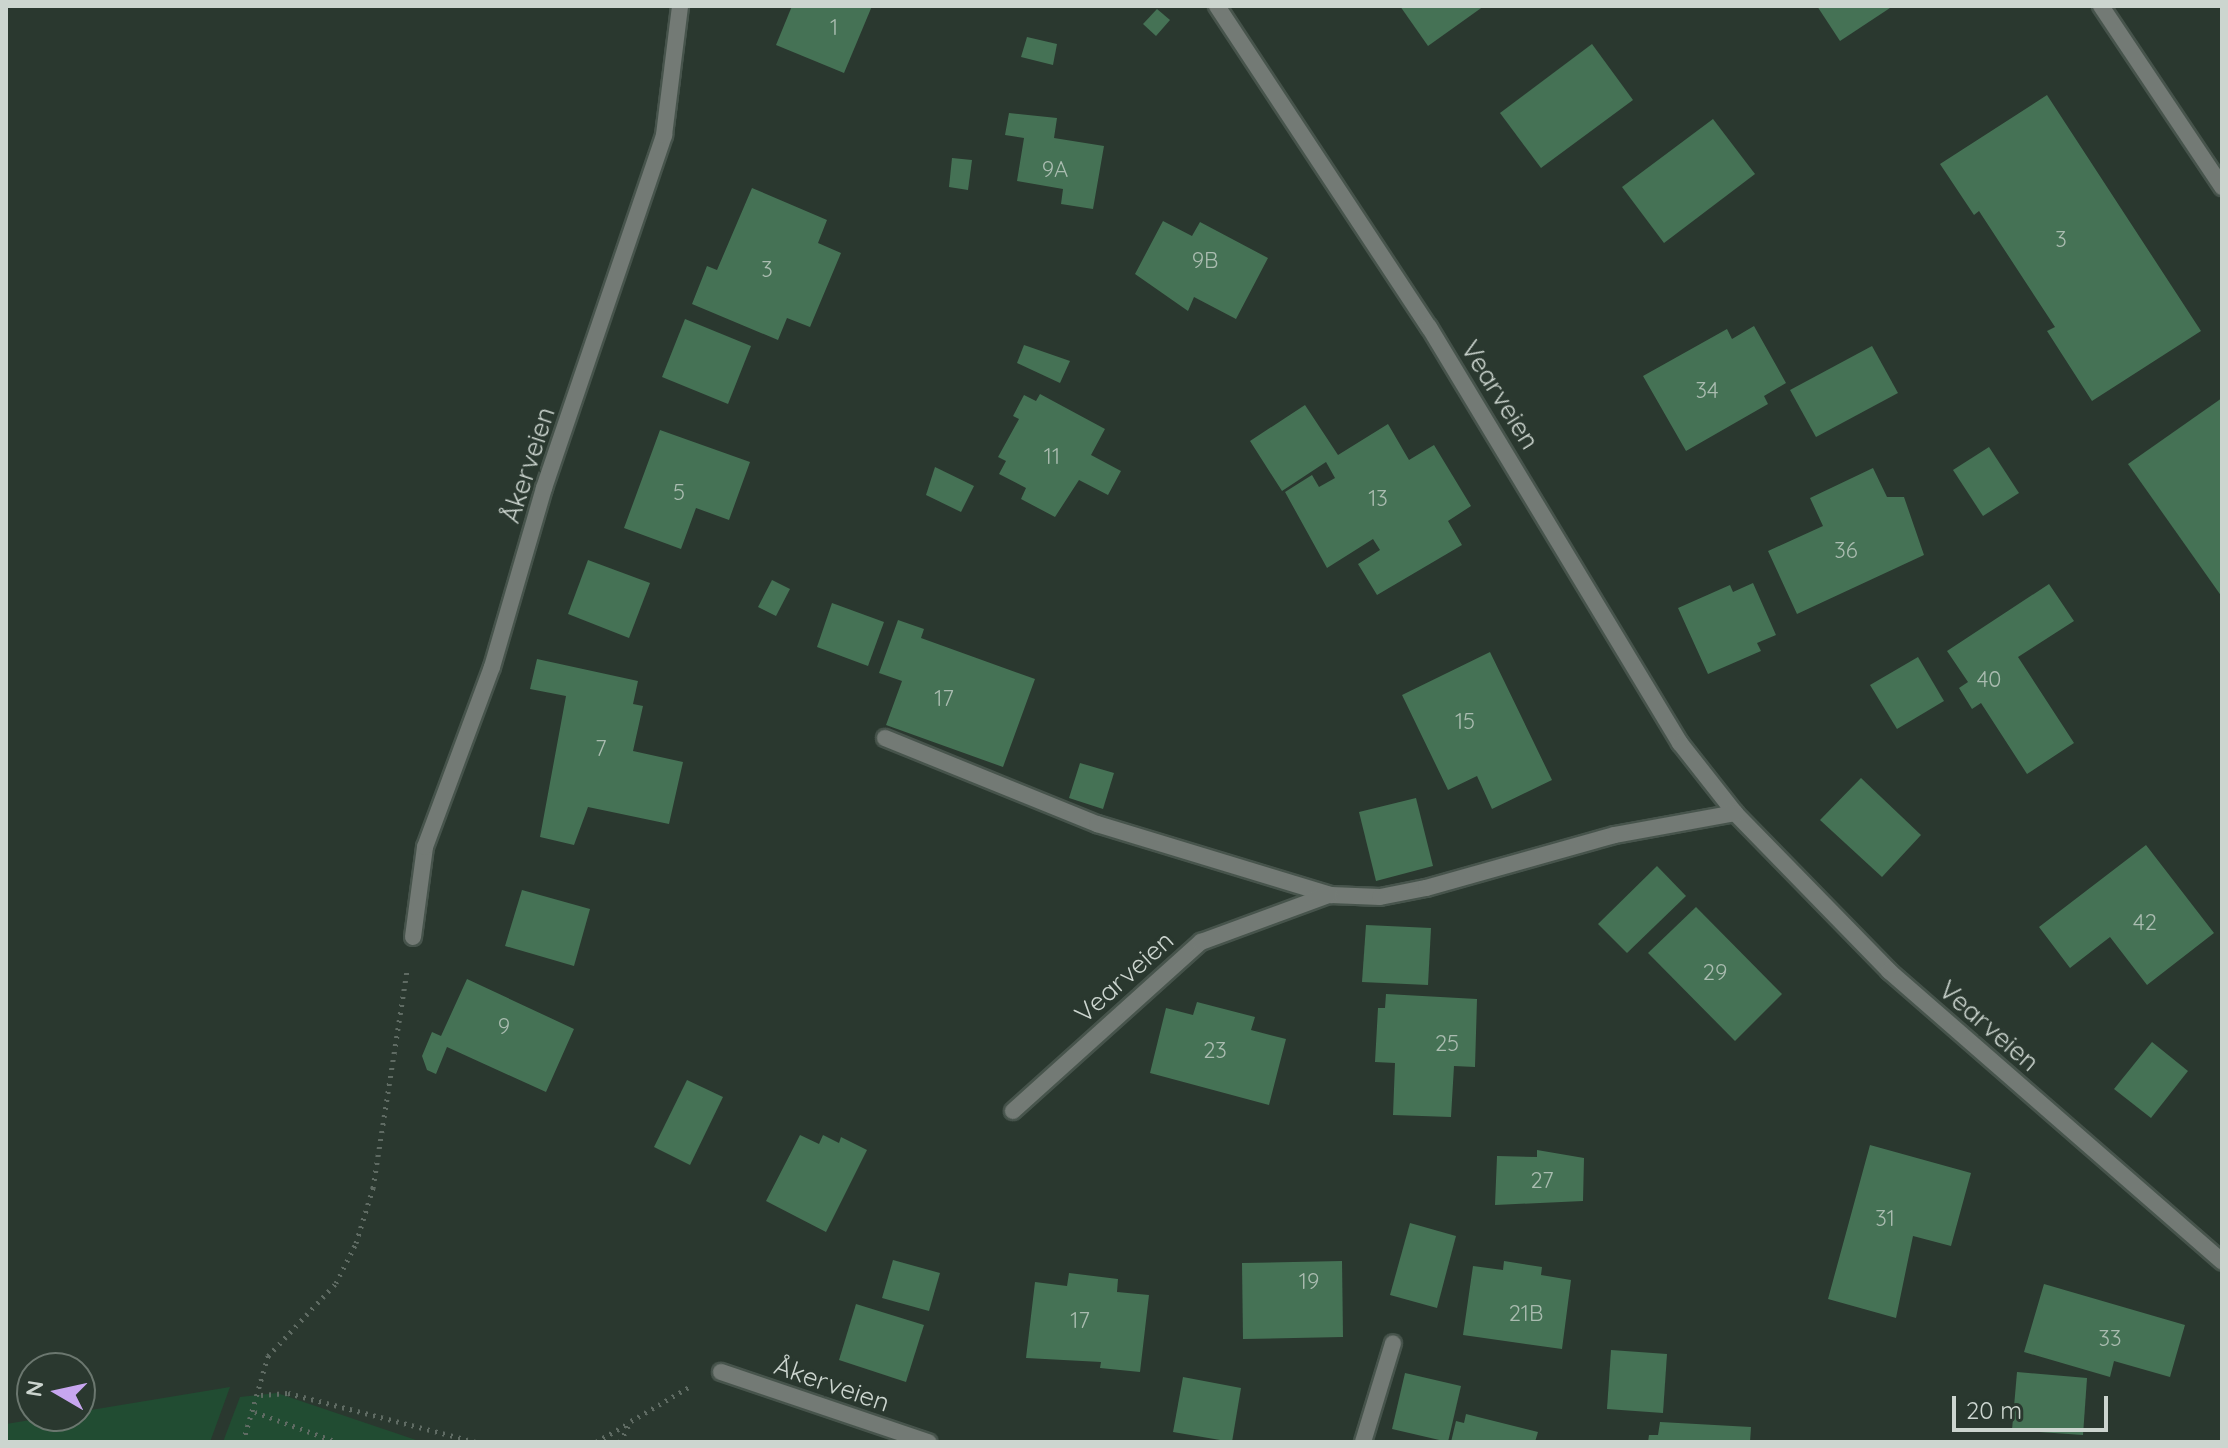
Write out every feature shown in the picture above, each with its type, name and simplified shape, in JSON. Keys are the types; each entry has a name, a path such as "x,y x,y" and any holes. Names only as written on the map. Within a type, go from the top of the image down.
{"street":[{"name":"Åkerveien","path":"413,937 425,847 492,667 544,488 664,135 680,6"},
{"name":"Vearveien","path":"1217,6 1429,327 1680,743 1735,813 1889,971 2222,1262"},
{"path":"2101,6 2222,187"},
{"name":"Vearveien","path":"885,738 1097,824 1331,895"},
{"name":"Vearveien","path":"1013,1111 1201,942 1331,895 1411,891 1615,835 1735,813"},
{"path":"1363,1442 1393,1343"},
{"name":"Åkerveien","path":"721,1372 928,1442"}],"path":[{"path":"243,1442 261,1395 268,1356 336,1283 356,1243 373,1188 413,937"},
{"path":"596,1442 661,1398 721,1372"},
{"path":"261,1395 288,1393 476,1442"},
{"path":"255,1412 337,1442"},
{"path":"620,1442 631,1421"}],"green space":[{"path":"230,1387 210,1442 6,1442 6,1424 16,1422 16,1432 96,1432 96,1409"},
{"path":"277,1393 422,1442 223,1442 240,1397"}],"building":[{"path":"792,6 872,6 844,73 776,45"},
{"path":"1400,6 1484,6 1428,46"},
{"path":"1817,6 1893,6 1840,41"},
{"path":"1157,9 1170,20 1156,36 1143,24"},
{"path":"1027,37 1057,44 1053,65 1021,57"},
{"path":"1592,44 1633,100 1541,168 1500,113"},
{"path":"2047,95 2201,331 2092,401 2047,331 2055,327 1979,211 1974,215 1940,164"},
{"path":"1009,113 1057,118 1054,138 1104,146 1093,209 1061,204 1063,189 1017,181 1024,138 1005,135"},
{"path":"1713,119 1755,174 1664,243 1622,187"},
{"path":"952,158 972,160 968,190 949,187"},
{"path":"752,188 827,220 818,243 841,253 810,327 787,318 778,340 692,304 707,266 717,270"},
{"path":"1163,221 1192,236 1200,222 1268,258 1236,319 1194,297 1188,311 1135,274"},
{"path":"685,319 751,346 728,404 662,377"},
{"path":"1754,326 1786,383 1764,396 1768,404 1686,451 1643,376 1727,329 1732,339"},
{"path":"1024,345 1070,361 1060,383 1017,363"},
{"path":"1872,346 1898,393 1816,437 1790,390"},
{"path":"1040,394 1105,429 1091,455 1121,471 1108,495 1079,480 1055,517 1021,499 1026,488 999,474 1006,461 998,457 1019,419 1013,416 1024,395 1036,401"},
{"path":"2222,398 2222,597 2128,464"},
{"path":"1305,405 1338,455 1388,424 1409,460 1434,445 1471,506 1448,521 1462,545 1377,595 1358,564 1380,550 1373,539 1327,568 1285,492 1312,475 1319,487 1335,478 1326,462 1282,491 1250,441"},
{"path":"660,430 750,462 729,520 696,508 681,549 624,528"},
{"path":"1989,447 2019,493 1983,516 1953,470"},
{"path":"935,467 974,486 961,512 926,495"},
{"path":"1873,468 1887,497 1904,497 1924,555 1797,614 1768,551 1823,526 1810,498"},
{"path":"588,560 650,583 629,638 568,614"},
{"path":"772,580 790,589 776,616 758,607"},
{"path":"1753,583 1776,635 1757,643 1761,651 1708,674 1678,608 1730,585 1733,592"},
{"path":"2049,584 2074,621 2018,657 2074,743 2027,774 1981,703 1972,709 1959,688 1968,682 1947,651"},
{"path":"832,603 884,622 868,666 817,647"},
{"path":"898,620 924,629 921,638 1035,679 1003,767 886,725 902,681 879,673"},
{"path":"1490,652 1552,780 1492,809 1477,776 1448,790 1402,695"},
{"path":"1918,657 1944,701 1897,729 1870,685"},
{"path":"537,659 638,681 633,704 643,706 633,751 683,762 669,824 588,807 574,845 540,837 566,696 530,689"},
{"path":"1080,763 1114,773 1103,809 1069,798"},
{"path":"1861,778 1921,835 1882,877 1820,820"},
{"path":"1416,798 1433,866 1376,881 1359,812"},
{"path":"2146,845 2214,933 2147,985 2110,937 2070,968 2039,927"},
{"path":"1657,866 1686,896 1627,953 1598,924"},
{"path":"522,890 590,909 574,966 505,946"},
{"path":"1696,907 1782,994 1735,1041 1648,953"},
{"path":"1366,925 1431,928 1428,985 1362,982"},
{"path":"467,979 574,1029 546,1092 447,1047 436,1074 427,1070 422,1056 432,1032 441,1036"},
{"path":"1386,994 1477,999 1475,1067 1454,1066 1451,1117 1393,1115 1395,1063 1375,1062 1378,1008 1385,1008"},
{"path":"1197,1002 1255,1017 1251,1030 1286,1039 1269,1105 1150,1073 1166,1008 1193,1015"},
{"path":"2152,1042 2188,1071 2151,1118 2114,1089"},
{"path":"687,1080 723,1097 690,1165 654,1147"},
{"path":"800,1135 819,1144 823,1135 839,1143 841,1137 867,1150 826,1232 766,1201"},
{"path":"1870,1145 1971,1173 1951,1246 1913,1236 1896,1318 1828,1299"},
{"path":"1537,1150 1584,1158 1583,1201 1495,1205 1497,1156 1537,1157"},
{"path":"1410,1223 1456,1236 1437,1308 1390,1295"},
{"path":"893,1260 940,1273 929,1311 882,1298"},
{"path":"1342,1261 1343,1337 1243,1339 1242,1263"},
{"path":"1504,1261 1542,1267 1541,1275 1571,1280 1562,1349 1463,1335 1473,1266 1503,1270"},
{"path":"1069,1273 1118,1279 1117,1292 1149,1295 1140,1372 1100,1368 1101,1362 1026,1358 1035,1282 1067,1286"},
{"path":"2044,1284 2185,1325 2170,1377 2114,1361 2110,1377 2024,1352"},
{"path":"856,1304 924,1325 906,1382 839,1360"},
{"path":"1611,1350 1667,1354 1663,1413 1607,1409"},
{"path":"2017,1372 2087,1378 2083,1435 2012,1430"},
{"path":"1405,1373 1461,1386 1448,1442 1392,1429"},
{"path":"1183,1377 1241,1388 1232,1442 1173,1432"},
{"path":"1466,1414 1538,1432 1535,1442 1451,1442 1456,1421 1464,1423"},
{"path":"1660,1422 1751,1427 1750,1442 1648,1442 1649,1435 1658,1435"}]}
